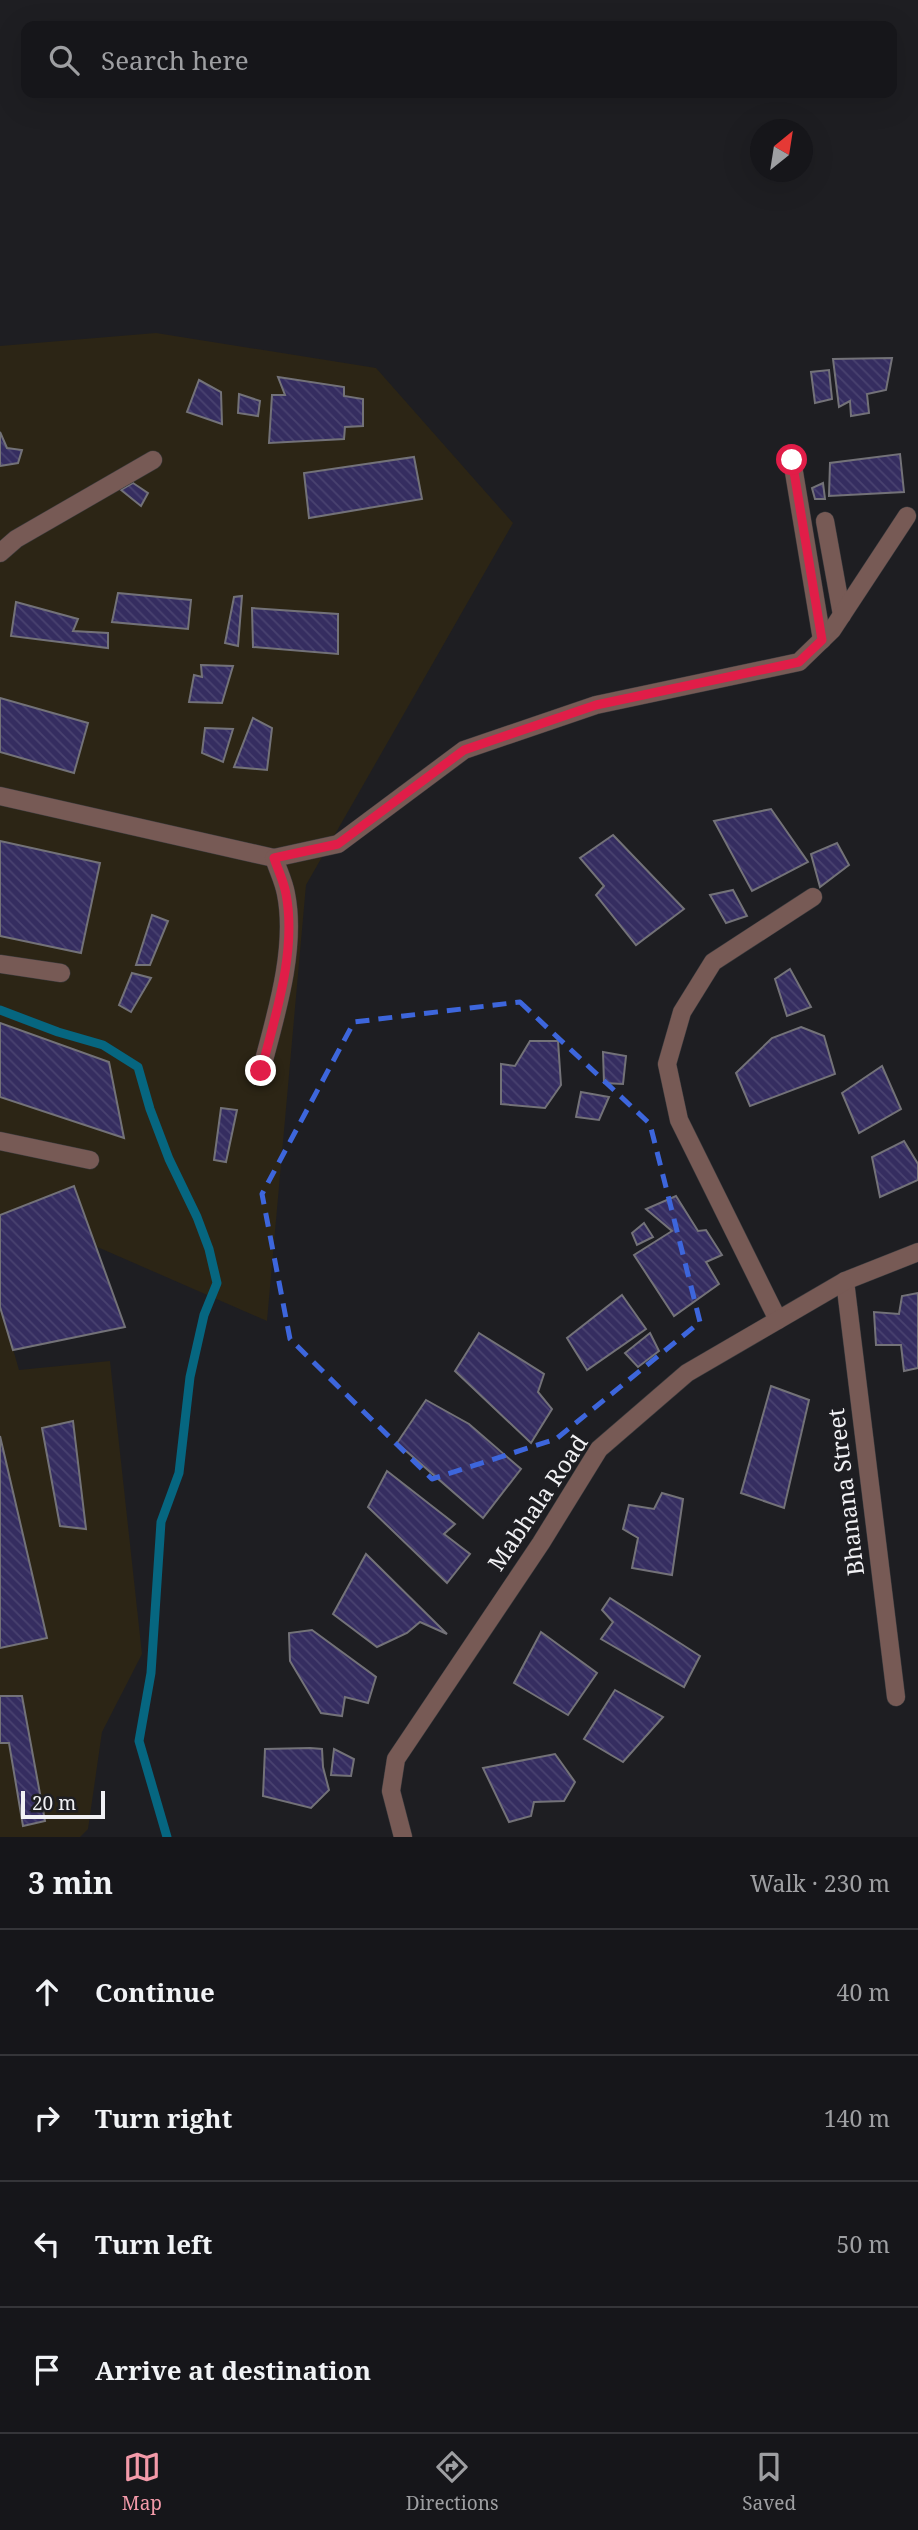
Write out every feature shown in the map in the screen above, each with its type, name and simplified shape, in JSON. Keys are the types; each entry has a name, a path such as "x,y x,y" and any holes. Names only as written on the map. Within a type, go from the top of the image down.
{"street":[{"path":"0,553 16,539 153,460"},
{"path":"792,460 822,640"},
{"path":"0,796 274,858 338,844 464,750 596,705 799,662 832,630 907,516"},
{"path":"825,521 842,615"},
{"path":"261,1071 281,997 288,941 286,895 274,858"},
{"path":"778,1320 679,1120 667,1065 682,1012 713,962 813,897"},
{"path":"0,964 61,974"},
{"path":"0,1141 90,1160"},
{"name":"Mabhala Road","path":"403,1837 391,1791 396,1759 541,1543 599,1449 687,1373 845,1281 918,1252"},
{"name":"Bhanana Street","path":"845,1281 896,1697"}],"highlighted area":[{"path":"520,1002 650,1124 700,1322 556,1439 432,1479 290,1339 262,1194 354,1022"}],"shaded area":[{"path":"156,333 376,368 513,523 306,885 267,1321 79,1239 0,1276 0,346"},
{"path":"0,1303 19,1370 110,1361 142,1654 102,1732 88,1829 80,1837 0,1837"}],"building":[{"path":"892,358 886,390 867,394 869,413 851,416 850,401 839,407 833,359"},
{"path":"829,370 832,399 815,403 811,372"},
{"path":"278,377 344,387 344,396 363,399 363,426 345,427 344,439 269,443 272,395 285,395"},
{"path":"199,380 221,392 222,424 187,412"},
{"path":"239,394 260,401 258,416 238,413"},
{"path":"0,432 7,448 22,450 18,463 0,466"},
{"path":"900,454 904,492 829,496 830,463"},
{"path":"414,457 422,499 309,518 304,473"},
{"path":"133,483 148,493 141,506 121,490"},
{"path":"823,483 825,499 815,499 812,488"},
{"path":"118,593 191,600 188,629 112,622"},
{"path":"242,596 238,646 225,643 234,597"},
{"path":"16,602 78,619 73,631 108,633 108,648 11,636"},
{"path":"252,608 338,614 338,654 253,647"},
{"path":"201,665 233,666 222,703 189,702 194,675 202,677"},
{"path":"0,698 88,723 74,773 0,752"},
{"path":"253,718 272,728 267,770 234,767"},
{"path":"205,728 233,729 223,762 202,753"},
{"path":"771,809 808,862 752,891 714,821"},
{"path":"613,835 684,909 636,945 596,895 604,886 580,858"},
{"path":"0,841 100,863 81,953 0,936"},
{"path":"837,843 849,865 820,887 811,854"},
{"path":"733,890 747,916 726,923 710,895"},
{"path":"152,915 168,921 150,965 136,965"},
{"path":"790,969 811,1007 787,1016 775,979"},
{"path":"132,973 151,978 131,1012 119,1005"},
{"path":"0,1023 109,1062 124,1138 0,1097"},
{"path":"801,1027 824,1036 835,1074 750,1106 736,1073 772,1038"},
{"path":"530,1041 558,1041 561,1085 545,1108 501,1104 501,1064 515,1066"},
{"path":"603,1052 626,1056 623,1084 604,1083"},
{"path":"882,1066 901,1109 859,1133 842,1093"},
{"path":"581,1092 609,1097 599,1120 576,1117"},
{"path":"221,1108 237,1110 226,1162 214,1160"},
{"path":"904,1141 918,1164 918,1180 880,1197 872,1157"},
{"path":"74,1186 125,1327 13,1350 0,1307 0,1215"},
{"path":"676,1196 698,1231 706,1230 722,1255 706,1262 719,1284 674,1316 634,1255 672,1231 646,1209"},
{"path":"644,1223 653,1237 637,1245 632,1233"},
{"path":"918,1293 918,1368 904,1371 901,1345 876,1345 874,1312 899,1314 902,1296"},
{"path":"622,1295 646,1329 587,1370 567,1338"},
{"path":"479,1333 544,1374 538,1392 552,1409 531,1443 455,1371"},
{"path":"650,1333 659,1351 638,1367 625,1353"},
{"path":"771,1386 809,1400 784,1508 741,1493"},
{"path":"426,1400 469,1424 521,1469 483,1518 397,1443"},
{"path":"73,1421 86,1529 60,1526 42,1428"},
{"path":"0,1436 47,1638 0,1648"},
{"path":"387,1471 455,1524 444,1534 470,1554 447,1583 368,1507"},
{"path":"662,1493 683,1499 672,1575 632,1568 638,1538 623,1529 629,1505 654,1509"},
{"path":"366,1554 447,1634 420,1622 407,1633 377,1647 333,1614"},
{"path":"610,1598 700,1656 684,1687 601,1639 613,1622 602,1610"},
{"path":"312,1630 376,1677 368,1703 345,1697 342,1716 321,1713 290,1661 289,1633"},
{"path":"541,1632 597,1673 568,1715 514,1683"},
{"path":"615,1690 663,1717 623,1762 584,1739"},
{"path":"0,1696 22,1696 45,1821 23,1826 9,1743 0,1743"},
{"path":"265,1749 322,1749 329,1790 311,1808 263,1796"},
{"path":"334,1749 354,1759 351,1776 331,1775"},
{"path":"555,1754 575,1782 564,1801 534,1802 531,1816 509,1822 483,1768"}],"waterway":[{"path":"0,1010 58,1032 103,1045 138,1067 169,1159 209,1249 217,1283 204,1315 190,1377 179,1473 161,1522 151,1673 139,1741 167,1837"}],"route":[{"path":"261,1071 281,997 288,941 286,895 274,858 338,844 464,750 596,705 799,662 822,640 792,460"}]}
